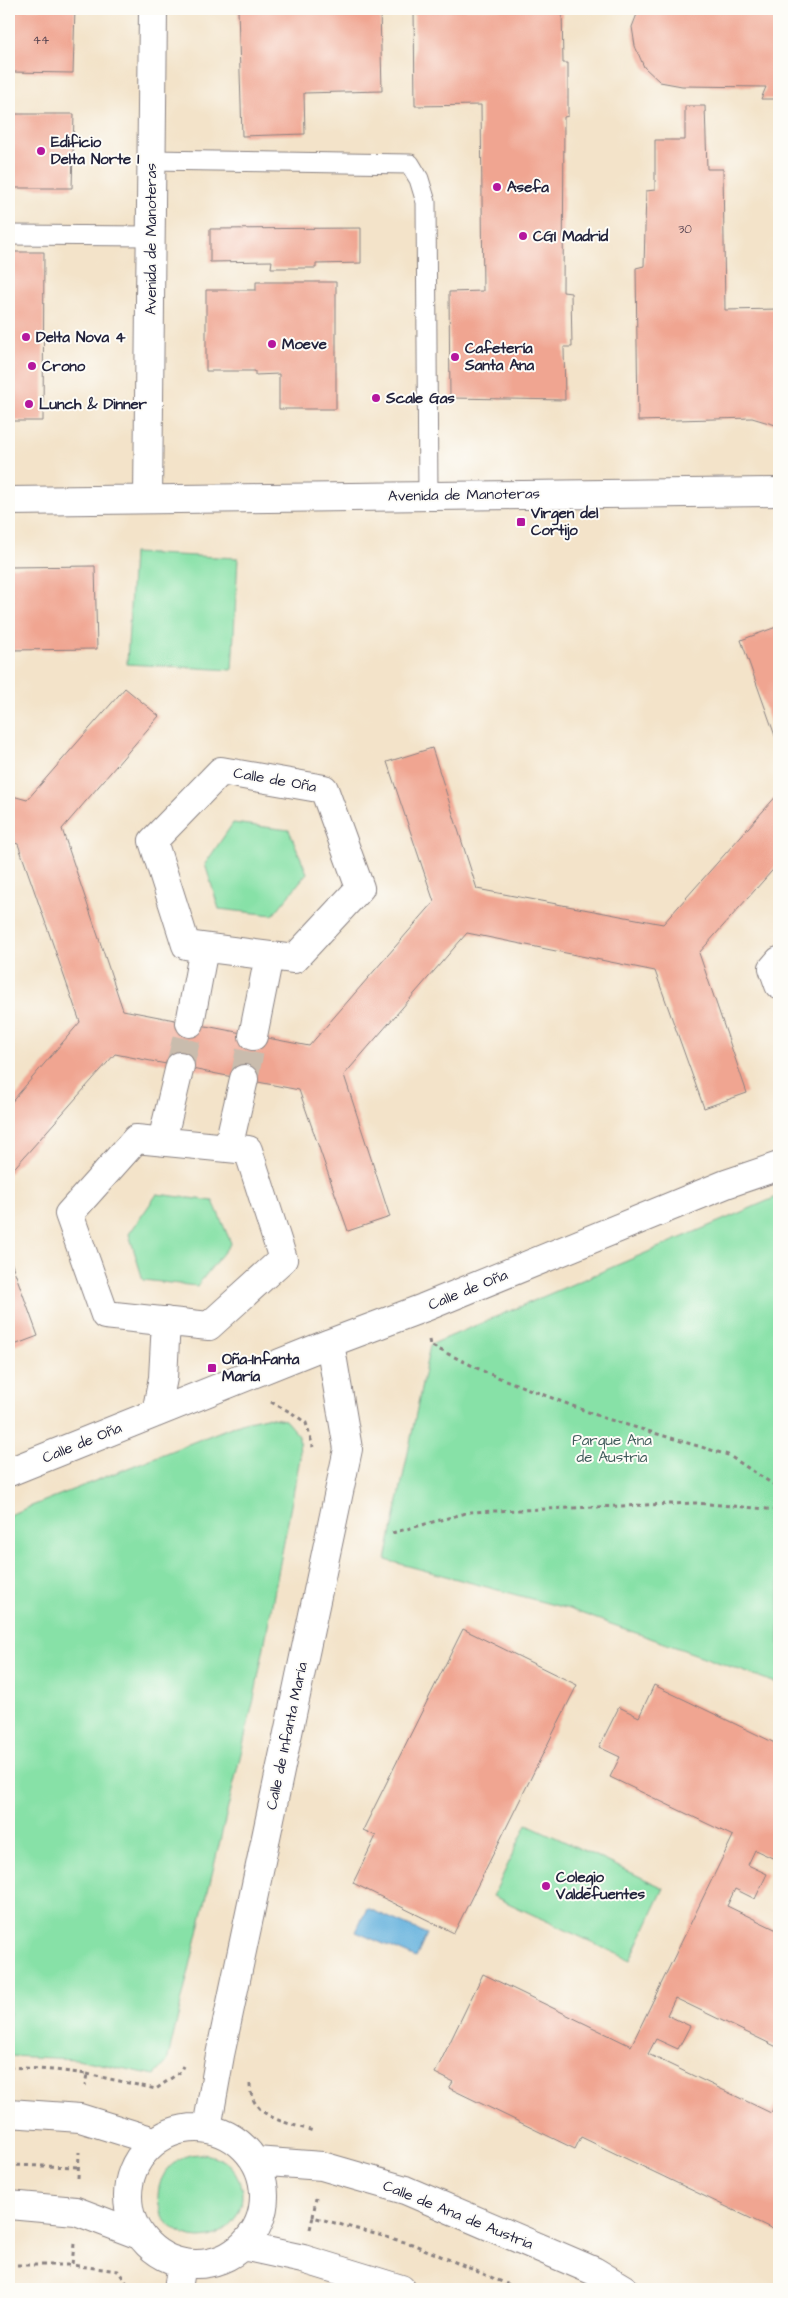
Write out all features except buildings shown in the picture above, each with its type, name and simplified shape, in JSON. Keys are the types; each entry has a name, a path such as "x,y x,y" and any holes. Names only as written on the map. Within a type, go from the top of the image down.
{"street":[{"name":"Avenida de Manoteras","path":"148,499 152,9"},
{"name":"Avenida de Manoteras","path":"9,501 779,492"},
{"name":"Calle de Oña","path":"221,771 324,788 360,888 294,960 269,956 186,945 153,841 221,771"},
{"path":"190,1023 204,948"},
{"path":"253,1036 269,956"},
{"path":"779,961 772,968 779,985"},
{"path":"162,1141 180,1066"},
{"path":"228,1148 244,1079"},
{"path":"136,1139 228,1148 248,1150 283,1259 208,1326 105,1315 69,1214 136,1139"},
{"name":"Calle de Oña","path":"9,1472 330,1343 423,1308 726,1184 779,1166"},
{"path":"156,1413 163,1378 166,1322"},
{"name":"Calle de Infanta María","path":"207,2128 220,2055 348,1449 330,1343"},
{"path":"9,2113 80,2118 154,2141"},
{"path":"188,2128 207,2128 226,2134 243,2145 255,2161 263,2182 264,2205 257,2227 243,2246 225,2258 204,2264 180,2276 165,2257 139,2235 130,2216 127,2195 131,2175 140,2156 154,2141 171,2132 188,2128"},
{"name":"Calle de Ana de Austria","path":"255,2161 322,2166 405,2190 594,2271 624,2289"},
{"path":"9,2205 76,2211 139,2235"},
{"path":"243,2246 303,2260 401,2289"}],"lane":[{"path":"152,160 410,164 419,179 426,202 428,495"},
{"path":"9,235 150,236"}],"path":[{"path":"423,1308 430,1345 487,1373 604,1418 728,1455 779,1488"},
{"path":"264,1403 273,1402 306,1423 315,1454"},
{"path":"392,1532 470,1512 696,1504 779,1510"},
{"path":"9,2068 87,2074 80,2118 72,2265"},
{"path":"9,2165 78,2167"},
{"path":"303,2260 312,2216 412,2244 519,2289"},
{"path":"9,2265 72,2265 118,2270 131,2289"}],"green space":[{"path":"133,553 238,558 232,670 127,664"},
{"path":"233,823 289,830 307,873 273,915 219,909 205,864"},
{"path":"157,1194 213,1201 231,1243 197,1286 143,1280 129,1234"},
{"name":"Parque Ana de Austria","path":"779,1196 779,1684 569,1609 386,1560 430,1345"},
{"path":"266,1417 285,1420 299,1436 300,1458 254,1699 167,2062 155,2075 77,2059 9,2056 9,1515 244,1422"},
{"path":"527,1824 664,1888 630,1960 493,1896"},
{"path":"200,2154 223,2161 235,2173 242,2196 235,2219 223,2231 200,2238 177,2231 165,2219 158,2196 165,2173 177,2161"}],"water":[{"path":"367,1908 427,1934 416,1958 356,1932"}],"tunnel":[{"path":"180,1066 190,1023"},
{"path":"244,1079 253,1036"}],"place":[{"name":"Edificio Delta Norte 1","path":"41,151"},
{"name":"Asefa","path":"497,187"},
{"name":"CGI Madrid","path":"523,236"},
{"name":"Delta Nova 4","path":"26,337"},
{"name":"Moeve","path":"272,344"},
{"name":"Cafetería Santa Ana","path":"455,357"},
{"name":"Crono","path":"32,366"},
{"name":"Scale Gas","path":"376,398"},
{"name":"Lunch & Dinner","path":"29,404"},
{"name":"Virgen del Cortijo","path":"521,522"},
{"name":"Oña-Infanta María","path":"212,1368"},
{"name":"Colegio Valdefuentes","path":"546,1886"}]}
